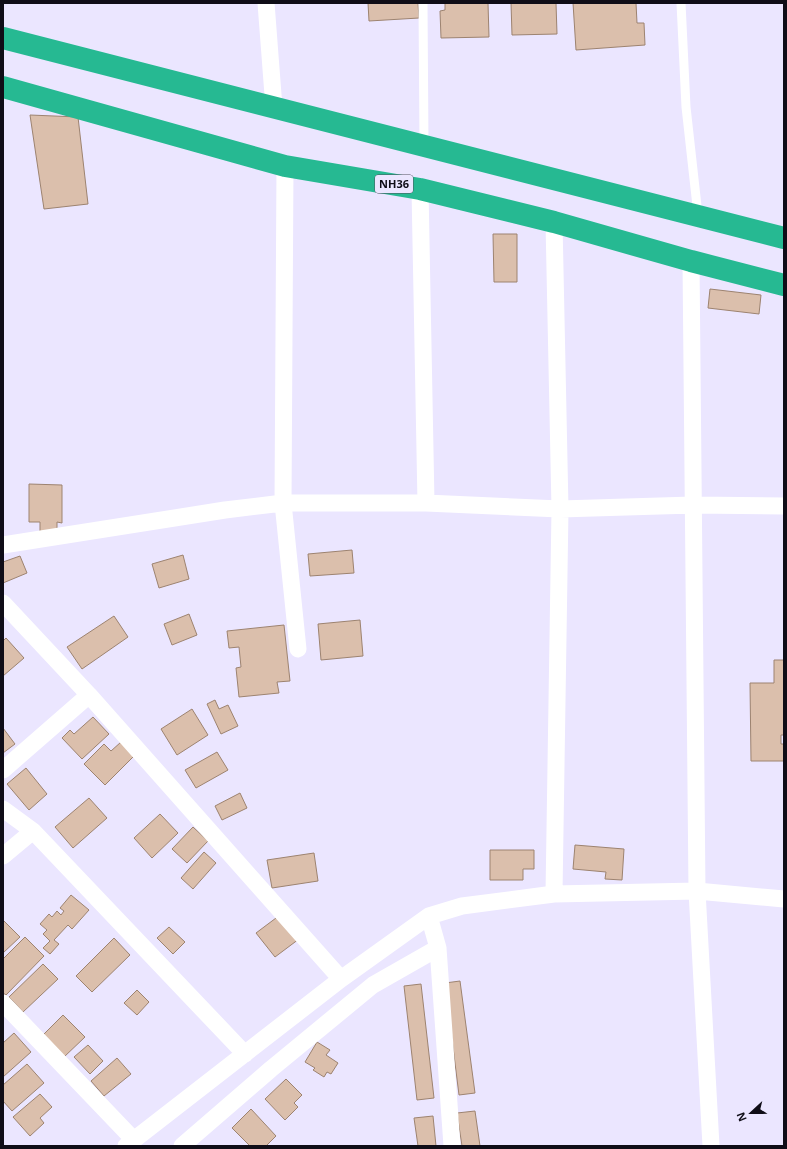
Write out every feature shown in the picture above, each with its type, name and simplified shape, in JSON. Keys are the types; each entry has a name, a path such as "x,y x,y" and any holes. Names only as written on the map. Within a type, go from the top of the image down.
{"highway":[{"path":"3,38 784,238"},
{"name":"NH36","path":"3,87 285,166 420,189 554,222 691,261 784,285"}],"street":[{"path":"266,3 274,108"},
{"path":"285,166 283,503 298,649"},
{"path":"420,189 426,503"},
{"path":"554,222 560,509 554,894"},
{"path":"691,261 697,891 711,1146"},
{"path":"3,545 225,510 283,503 426,503 560,509 693,505 784,506"},
{"path":"3,603 89,695 341,979"},
{"path":"3,770 89,695"},
{"path":"3,809 32,831 245,1054"},
{"path":"3,856 32,831"},
{"path":"3,1003 130,1143 341,979 428,916 462,906 554,894 697,891 784,899"},
{"path":"428,916 438,948 452,1146"},
{"path":"182,1146 374,985 438,948"}],"lane":[{"path":"423,3 424,146"},
{"path":"682,3 686,107 698,216"}],"building":[{"path":"368,3 418,3 419,18 369,21"},
{"path":"445,3 488,3 489,37 441,38 440,11 445,10"},
{"path":"511,3 556,3 557,34 512,35"},
{"path":"573,3 636,3 637,23 644,23 645,45 576,50"},
{"path":"30,115 78,117 88,204 44,209"},
{"path":"493,234 517,234 517,282 494,282"},
{"path":"710,289 761,295 759,314 708,308"},
{"path":"29,484 62,485 62,523 57,522 57,532 40,532 40,522 29,522"},
{"path":"352,550 354,573 310,576 308,554"},
{"path":"183,555 189,579 159,588 152,564"},
{"path":"20,556 27,573 3,583 3,562"},
{"path":"189,614 197,635 172,645 164,624"},
{"path":"114,616 128,637 82,669 67,647"},
{"path":"360,620 363,656 321,660 318,624"},
{"path":"284,625 290,681 277,682 279,693 239,697 236,668 241,667 239,647 229,648 227,631"},
{"path":"6,638 24,658 3,676 3,641"},
{"path":"774,660 784,660 784,735 781,735 781,744 784,744 784,761 751,761 750,683 774,683"},
{"path":"215,700 219,709 228,705 238,726 221,734 207,704"},
{"path":"192,709 208,735 177,755 161,729"},
{"path":"93,717 109,734 82,759 62,738 70,730 74,734"},
{"path":"3,728 15,744 3,753"},
{"path":"121,742 134,756 105,785 84,764 104,744 111,751"},
{"path":"217,752 228,770 196,788 185,770"},
{"path":"26,768 47,794 29,810 7,784"},
{"path":"240,793 247,808 222,820 215,806"},
{"path":"89,798 107,818 73,848 55,827"},
{"path":"160,814 178,833 152,858 134,838"},
{"path":"193,827 208,841 187,863 172,849"},
{"path":"575,845 624,849 622,880 605,879 606,872 573,869"},
{"path":"490,850 534,850 534,869 523,869 523,880 490,880"},
{"path":"204,852 216,863 193,889 181,878"},
{"path":"314,853 318,881 272,888 267,860"},
{"path":"71,895 89,910 72,929 68,925 54,940 59,944 50,954 43,948 50,941 43,934 47,930 40,924 49,914 52,917 57,911 61,915 64,911 60,908"},
{"path":"280,915 299,939 275,957 256,933"},
{"path":"3,920 20,937 3,953"},
{"path":"169,927 185,942 173,954 157,938"},
{"path":"25,937 44,956 6,995 3,993 3,959"},
{"path":"114,938 130,955 92,992 76,976"},
{"path":"43,964 58,979 23,1012 9,997"},
{"path":"460,981 475,1093 459,1095 445,983"},
{"path":"421,984 434,1098 417,1100 404,986"},
{"path":"137,990 149,1002 137,1015 124,1003"},
{"path":"63,1015 85,1037 64,1057 43,1035"},
{"path":"14,1033 31,1052 3,1077 3,1043"},
{"path":"317,1042 330,1050 326,1055 338,1063 331,1074 327,1072 324,1077 313,1070 315,1068 305,1062"},
{"path":"88,1045 103,1061 90,1074 74,1057"},
{"path":"117,1058 131,1074 104,1096 91,1081"},
{"path":"27,1064 44,1083 12,1111 3,1101 3,1085"},
{"path":"286,1079 302,1095 294,1103 298,1107 285,1120 265,1099"},
{"path":"40,1094 52,1107 40,1118 44,1123 30,1136 13,1117"},
{"path":"251,1109 276,1136 266,1146 250,1146 232,1128"},
{"path":"475,1111 480,1146 462,1146 457,1113"},
{"path":"433,1116 436,1146 418,1146 414,1118"}]}
